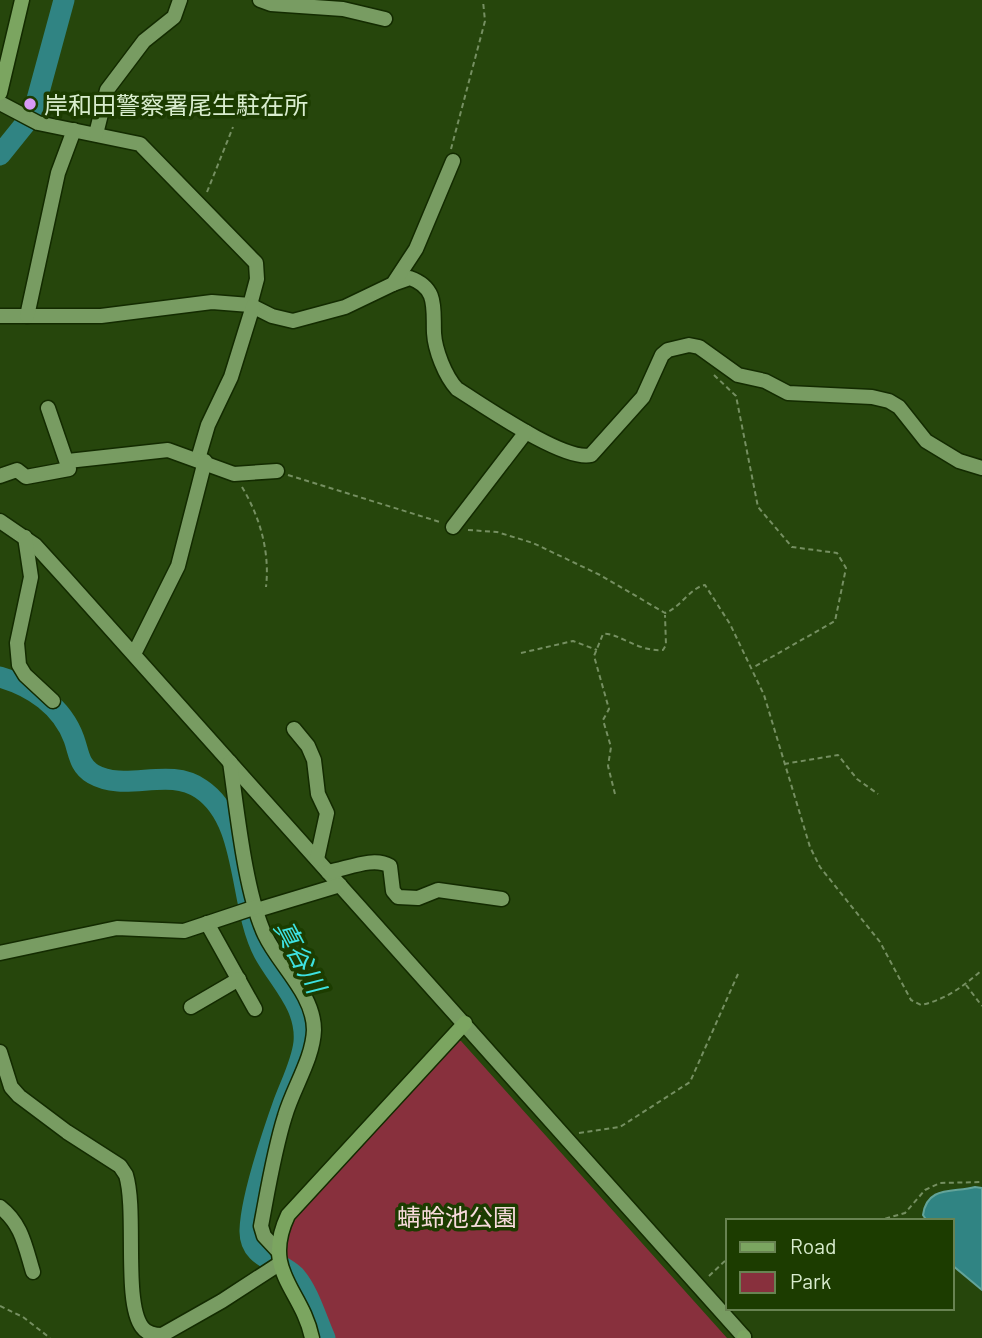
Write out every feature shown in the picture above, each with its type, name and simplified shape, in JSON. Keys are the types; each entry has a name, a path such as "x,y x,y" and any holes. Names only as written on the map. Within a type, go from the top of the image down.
{"street":[{"path":"0,93 22,0"},
{"path":"96,134 107,90 144,41 174,17 180,0"},
{"path":"260,0 271,4 342,9 384,19"},
{"path":"0,103 38,123 140,144 256,263 257,279 252,305 231,377 208,425 178,566 134,654"},
{"path":"27,316 58,173 74,130"},
{"path":"393,284 416,249 453,161"},
{"path":"0,316 101,316 212,302 252,305 272,316 293,321 345,307 410,278 419,281 434,298 434,335 449,380 457,389 526,432 569,453 583,457 592,456 643,397 662,355 668,350 689,345 699,347 738,375 765,381 788,393 872,397 889,401 899,407 926,441 959,461 982,468"},
{"path":"0,476 17,470 26,477 69,469 48,408"},
{"path":"453,527 526,432"},
{"path":"68,461 168,450 202,460 234,474 277,471"},
{"path":"0,521 25,537 134,654 744,1338"},
{"path":"25,537 31,577 17,643 19,665 24,675 53,701"},
{"path":"294,729 308,746 314,760 317,793 327,813 317,859"},
{"path":"230,762 238,823 256,909 265,935 309,1009 314,1029 308,1056 285,1116 261,1226 278,1258 284,1279 309,1321 312,1338"},
{"path":"328,872 369,862 384,862 390,866 393,891 398,897 418,898 438,890 502,898"},
{"path":"0,953 117,928 184,931 340,885"},
{"path":"207,923 256,1009"},
{"path":"191,1007 239,979"},
{"path":"0,1052 11,1087 19,1096 67,1132 120,1166 126,1175 134,1296 143,1329 154,1335 162,1335 222,1301 278,1258 280,1230 288,1215 465,1023"},
{"path":"0,1207 14,1218 21,1230 33,1272"}],"path":[{"path":"453,161 450,143 485,21 483,1"},
{"path":"200,205 233,127"},
{"path":"707,368 736,396 758,507 792,547 837,553 846,568 835,621 752,668"},
{"path":"277,471 423,515 453,527 497,532 533,543 600,575 665,613"},
{"path":"234,474 258,512 268,563 266,587"},
{"path":"665,613 675,609 698,586 705,585 730,624 764,695 810,848 820,867 868,924 911,1000 921,1005 930,1003 965,984 982,970"},
{"path":"615,794 608,766 611,747 603,720 609,709 594,656 603,634 609,633 634,647 663,650 666,645 665,613"},
{"path":"520,653 573,641 597,650"},
{"path":"783,764 838,755 857,779 878,794"},
{"path":"564,1136 620,1127 690,1082 738,974"},
{"path":"965,984 982,1006"},
{"path":"884,1219 905,1213 926,1190 940,1183 982,1182"},
{"path":"699,1287 726,1260"},
{"path":"0,1306 23,1317 50,1338"}],"green space":[{"name":"蜻蛉池公園","path":"453,1041 461,1041 727,1338 329,1338 302,1277 286,1263 286,1240 293,1220"}],"water":[{"path":"982,1188 982,1290 954,1267 954,1219 926,1219 923,1215 930,1199 943,1192"}],"waterway":[{"path":"0,155 33,114 64,0"},
{"name":"真谷川","path":"0,677 34,692 54,707 69,727 82,763 88,771 119,781 161,779 188,783 201,789 216,803 227,821 241,865 256,933 264,953 297,1006 304,1029 301,1057 258,1184 251,1217 251,1240 260,1253 300,1282 325,1338"}],"place":[{"name":"岸和田警察署尾生駐在所","path":"30,104"}]}
